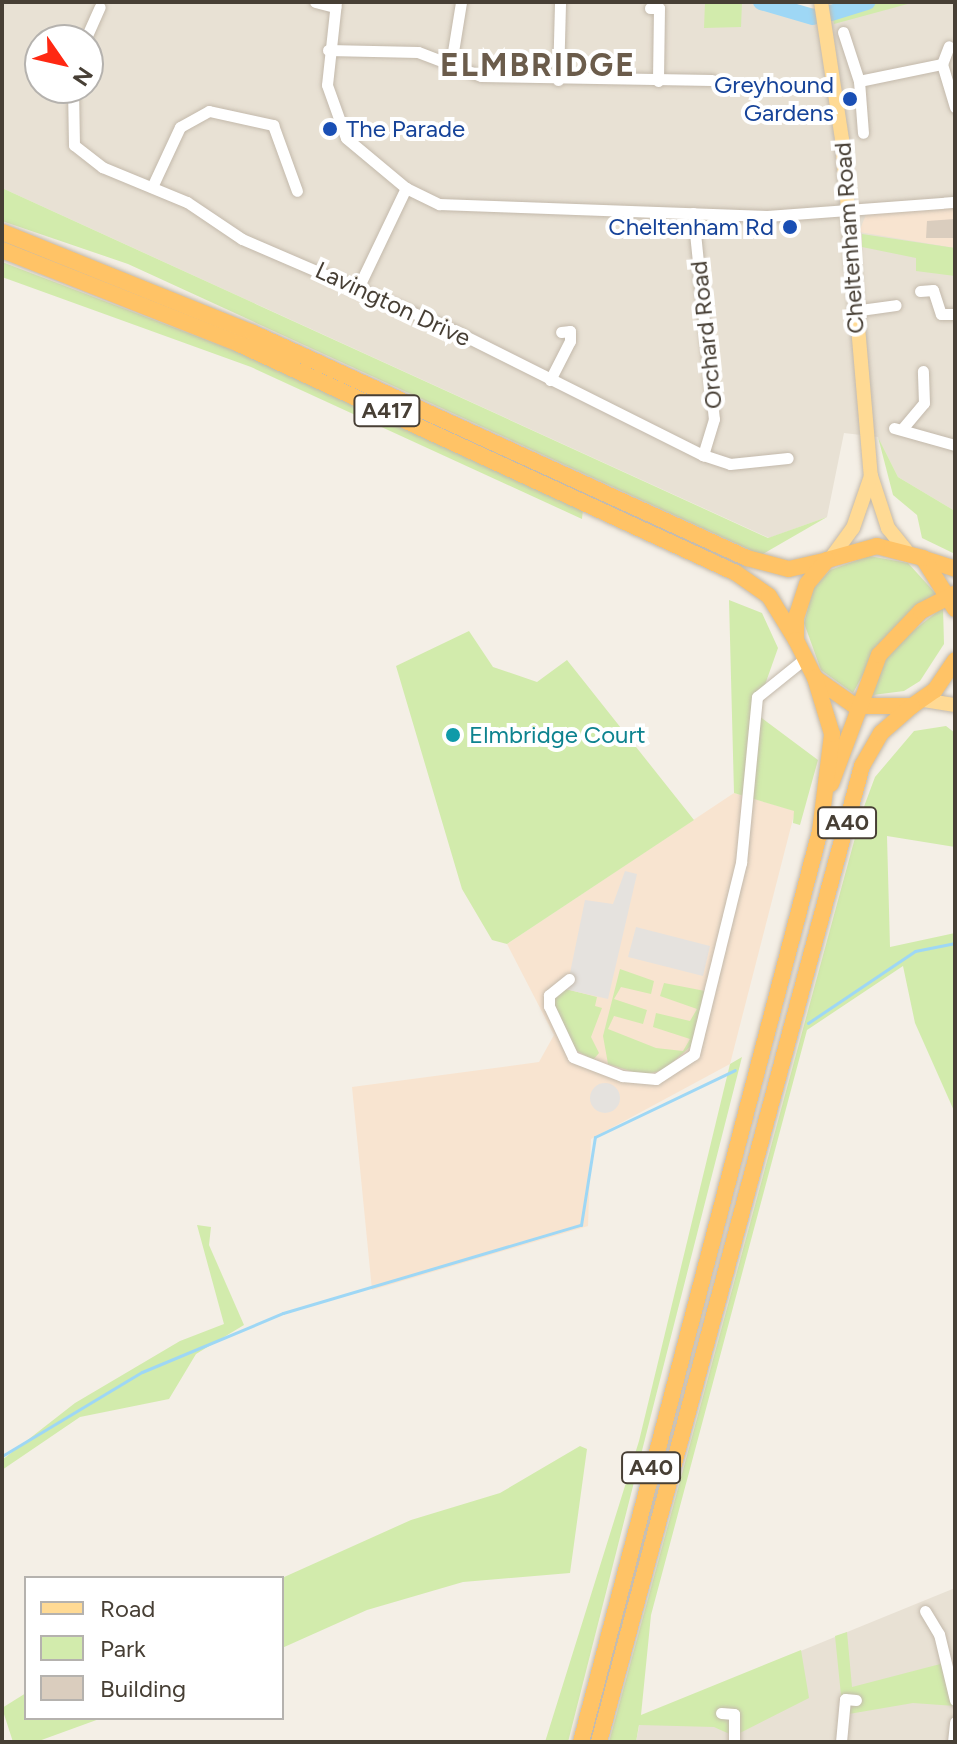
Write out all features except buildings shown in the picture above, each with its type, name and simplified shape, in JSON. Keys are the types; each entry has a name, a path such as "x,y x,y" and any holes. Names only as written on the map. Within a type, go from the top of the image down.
{"highway":[{"name":"A417","path":"2,232 253,333 747,558 789,569 829,559"},
{"name":"A417","path":"2,250 239,344 736,573 769,596 796,640"},
{"name":"A40","path":"825,796 832,734 815,678 803,660 796,640 802,596 829,559 861,547 906,550 955,569"},
{"name":"A40","path":"581,1742 825,796 855,706 899,630 954,600 923,558"},
{"name":"A40","path":"599,1742 862,766 881,733 918,703 955,660"},
{"name":"A40","path":"815,678 855,706"},
{"path":"855,706 918,703"}],"main road":[{"name":"Cheltenham Road","path":"821,2 848,214 853,311 871,476 882,515 906,550"},
{"name":"Cheltenham Road","path":"829,559 853,528 871,476"},
{"path":"918,703 955,705"}],"street":[{"path":"315,2 335,5 328,50 328,96 346,138 406,188 460,207 848,214 955,202"},
{"path":"451,64 461,2"},
{"path":"558,80 560,2"},
{"path":"92,24 100,4"},
{"path":"658,81 659,8"},
{"path":"843,32 859,81 866,128"},
{"path":"949,46 942,64 955,107"},
{"path":"328,50 418,52 451,64 479,81 712,80"},
{"path":"859,81 942,64"},
{"name":"Lavington Drive","path":"73,104 74,145 102,167 152,187 242,239 359,286 703,455 730,464 773,465 788,458"},
{"path":"152,187 170,141 190,117 209,111 256,119 279,130 297,191"},
{"path":"254,132 256,119"},
{"path":"293,177 308,174"},
{"path":"359,286 406,188"},
{"name":"Orchard Road","path":"693,213 714,419 703,455"},
{"path":"920,291 933,290 941,314 955,314"},
{"path":"853,311 889,302"},
{"path":"550,380 570,331"},
{"path":"923,371 924,403 898,428 955,444"},
{"path":"569,979 549,995 549,1006 573,1057 622,1076 656,1079 694,1054 741,863 757,697 803,660"},
{"path":"925,1611 939,1634 955,1700"},
{"path":"841,1742 845,1699 856,1700"},
{"path":"721,1713 734,1714 734,1742"},
{"path":"953,1742 955,1722"}],"shaded area":[{"path":"2,2 774,2 789,9 955,2 955,511 898,477 878,437 844,433 827,517 769,538 2,188"},
{"path":"955,202 955,248 859,232 867,212"},
{"path":"734,793 795,811 730,1064 591,1139 588,1226 372,1290 352,1087 539,1062 554,1035 507,944"},
{"path":"625,871 637,874 608,999 556,987 569,978 585,900 613,904"},
{"path":"636,927 710,946 703,976 628,957"},
{"path":"605,1083 611,1084 619,1092 619,1104 611,1112 605,1113 599,1112 591,1104 590,1098 591,1092 599,1084"},
{"path":"955,1588 955,1742 636,1742 641,1716"}],"green space":[{"path":"705,2 742,2 741,27 704,28"},
{"path":"843,2 915,2 834,24 830,6"},
{"path":"2,188 768,538 827,517 761,555 128,264 2,221"},
{"path":"862,234 955,248 955,276 916,271 916,258 862,247"},
{"path":"2,262 254,358 583,509 582,519 251,367 2,277"},
{"path":"878,437 898,477 955,511 955,554 922,538 917,515 893,495"},
{"path":"869,556 908,563 937,595 881,641 853,693 821,670 804,623 813,589 830,570"},
{"path":"729,600 762,613 778,648 755,713 818,760 800,825 793,823 794,811 734,793"},
{"path":"943,607 944,644 920,681 904,691 865,696 893,647"},
{"path":"469,631 493,667 537,682 567,660 694,820 507,944 492,940 462,889 396,666"},
{"path":"946,726 955,733 955,847 887,836 890,947 955,933 955,1113 915,1023 903,966 807,1030 651,1615 641,1715 801,1650 809,1698 734,1736 714,1727 639,1725 636,1742 609,1742 862,812 875,777 914,731"},
{"path":"620,969 654,981 651,994 621,987 614,999 647,1010 643,1024 614,1016 608,1029 656,1048 683,1051 690,1039 653,1027 656,1013 690,1021 697,1009 660,996 664,983 705,991 691,1046 664,1070 643,1075 608,1064 603,1036"},
{"path":"562,988 597,997 595,1006 602,1008 591,1037 599,1053 593,1060 574,1049 552,999"},
{"path":"742,1057 568,1742 545,1742 639,1441 730,1064"},
{"path":"197,1225 211,1227 209,1245 244,1325 196,1354 169,1399 80,1417 2,1470 2,1460 75,1403 180,1341 224,1324"},
{"path":"580,1446 587,1449 570,1573 463,1582 367,1610 284,1647 284,1577 411,1520 500,1493"},
{"path":"847,1632 852,1687 948,1662 955,1706 913,1703 843,1715 835,1636"},
{"path":"24,1694 24,1720 96,1720 36,1742 13,1742 2,1708"}],"waterway":[{"path":"761,2 813,17"},
{"path":"831,13 867,2"},
{"path":"808,1023 915,951 955,943"},
{"path":"2,1456 142,1372 283,1313 581,1225 595,1137 735,1070"}],"place":[{"name":"Greyhound Gardens","path":"850,99"},
{"name":"The Parade","path":"330,129"},
{"name":"Cheltenham Rd","path":"790,227"},
{"name":"Elmbridge Court","path":"453,735"}],"district":[{"name":"ELMBRIDGE","path":"538,65"}]}
